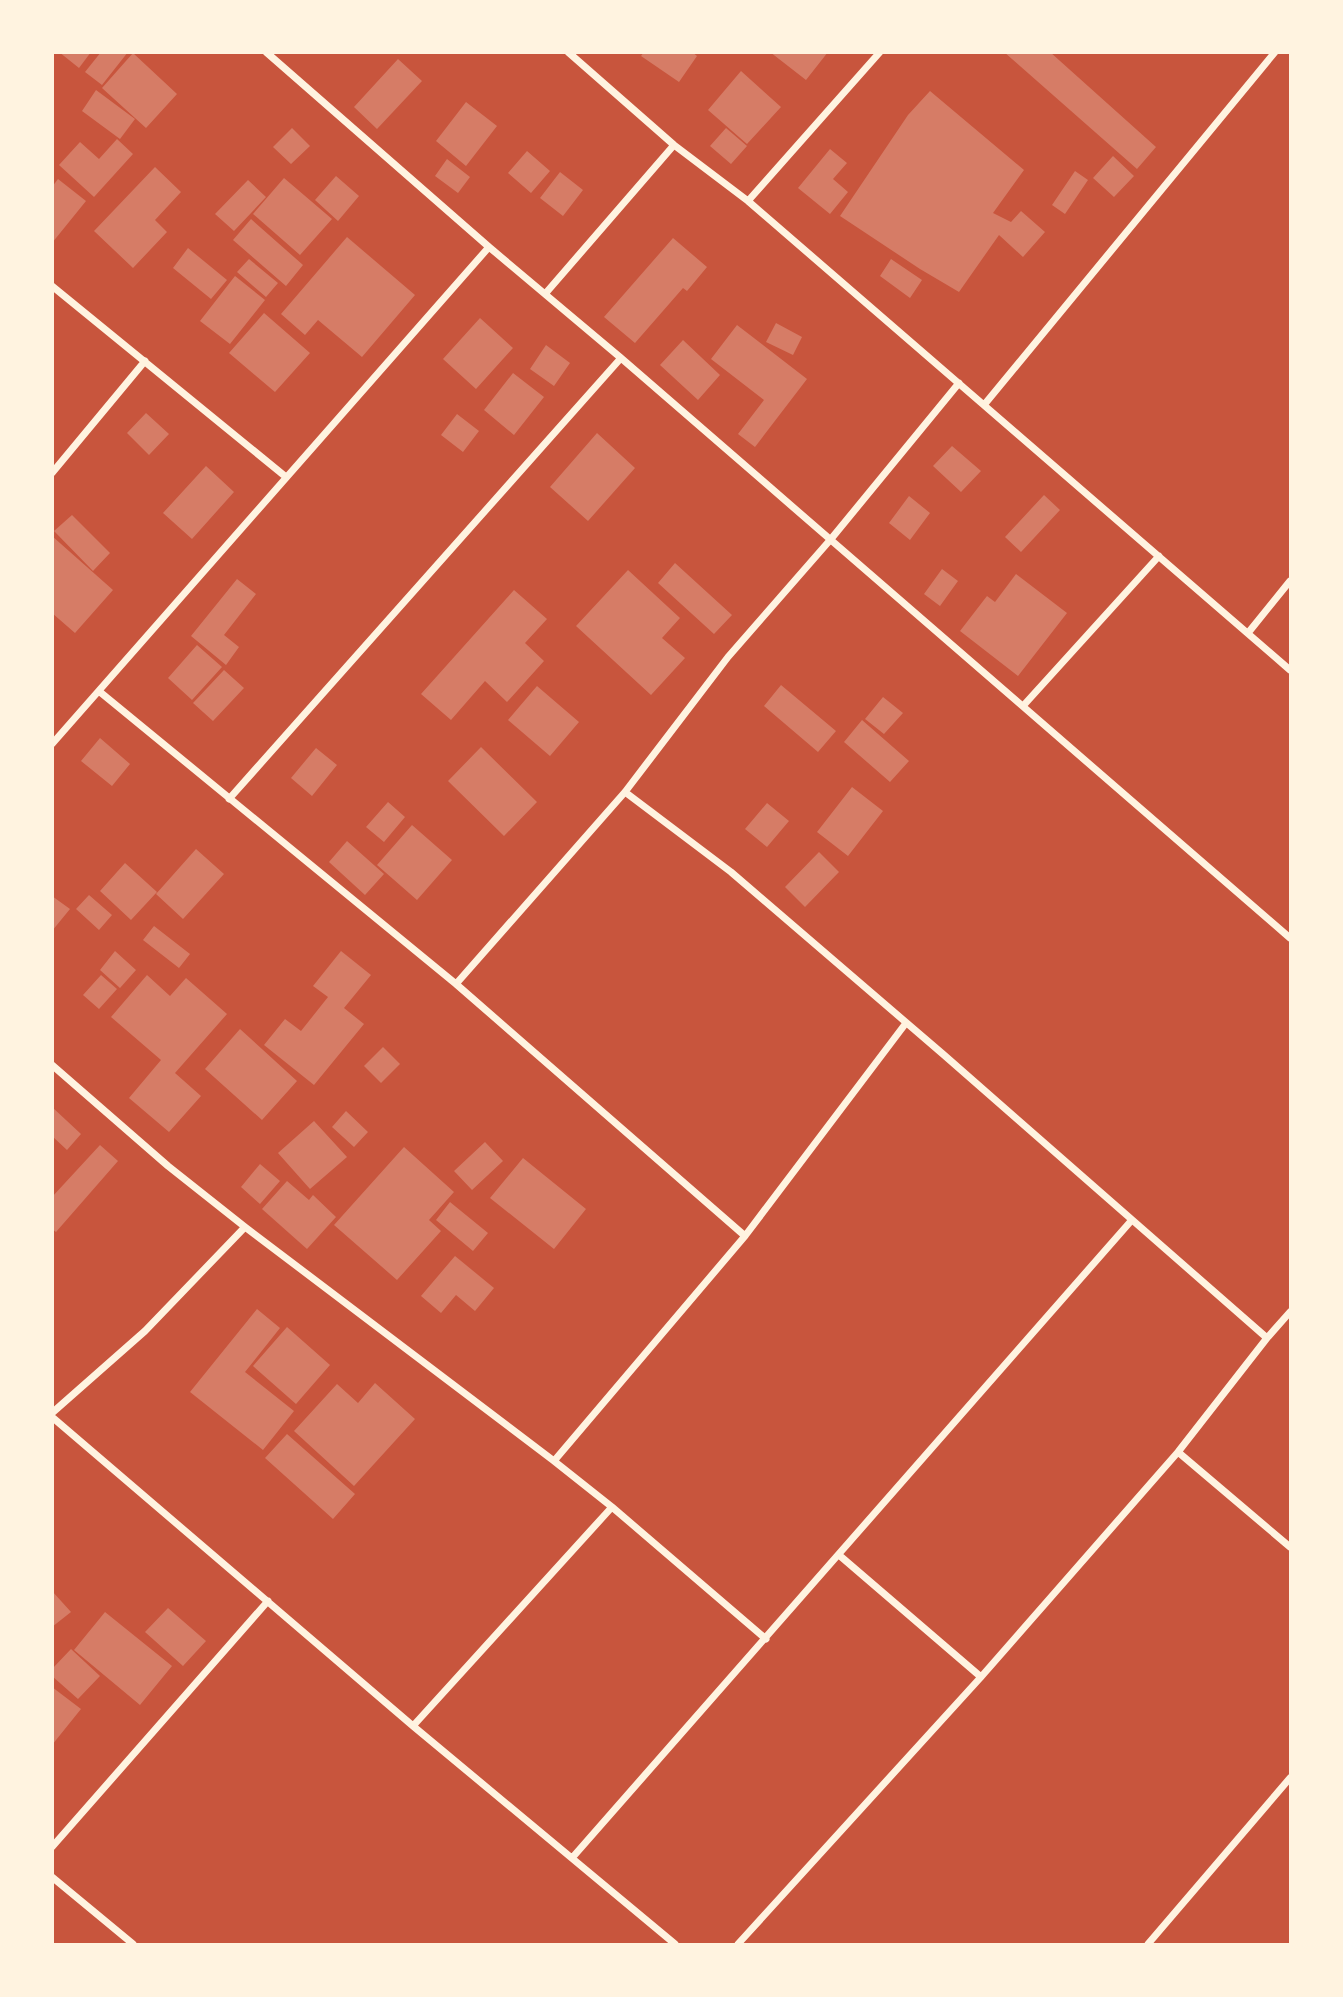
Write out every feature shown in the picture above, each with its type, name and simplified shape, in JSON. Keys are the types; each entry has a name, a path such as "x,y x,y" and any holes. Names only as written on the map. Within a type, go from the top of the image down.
{"street":[{"path":"568,52 674,145 748,201 1290,670"},
{"path":"748,201 880,52"},
{"path":"984,405 1275,52"},
{"path":"266,53 1290,938"},
{"path":"545,293 674,145"},
{"path":"52,744 489,247"},
{"path":"52,286 286,477"},
{"path":"229,799 621,358"},
{"path":"52,472 145,361"},
{"path":"456,984 625,792 728,657 831,539 959,383"},
{"path":"1023,706 1158,556"},
{"path":"1248,633 1290,581"},
{"path":"100,692 456,984 745,1236"},
{"path":"625,792 730,872 1267,1338"},
{"path":"554,1461 745,1236 906,1023"},
{"path":"52,1065 168,1166 245,1227 612,1507 766,1639"},
{"path":"572,1858 1131,1221"},
{"path":"245,1227 145,1331 52,1415 413,1726 675,1944"},
{"path":"738,1944 981,1677 1178,1452 1290,1311"},
{"path":"1178,1452 1290,1547"},
{"path":"413,1726 612,1507"},
{"path":"839,1555 981,1677"},
{"path":"52,1847 268,1601"},
{"path":"1148,1944 1290,1778"},
{"path":"52,1877 133,1944"}],"building":[{"path":"59,52 91,52 79,68"},
{"path":"101,52 128,52 102,85 85,72"},
{"path":"644,52 692,52 697,56 679,82 641,56"},
{"path":"770,52 828,52 806,80"},
{"path":"1004,52 1050,52 1156,147 1137,169"},
{"path":"133,53 177,94 146,128 102,88"},
{"path":"398,59 422,81 377,129 354,107"},
{"path":"741,71 781,107 747,144 708,110"},
{"path":"96,90 135,119 120,139 82,111"},
{"path":"930,91 1024,170 993,213 1011,222 1021,211 1045,232 1023,257 999,235 959,292 840,216 908,115"},
{"path":"466,102 497,126 466,166 436,141"},
{"path":"292,128 310,146 291,164 273,147"},
{"path":"726,128 747,146 731,164 710,146"},
{"path":"117,139 133,154 94,197 59,165 80,142 99,159"},
{"path":"830,149 847,163 833,179 848,192 830,214 798,188"},
{"path":"527,151 550,171 531,193 508,173"},
{"path":"1113,156 1134,176 1114,197 1093,178"},
{"path":"447,159 470,177 458,193 435,176"},
{"path":"155,167 181,192 155,220 167,232 133,268 94,231"},
{"path":"1075,171 1088,180 1065,214 1052,205"},
{"path":"560,172 583,190 563,216 540,198"},
{"path":"336,176 359,196 338,221 315,200"},
{"path":"284,178 332,219 300,255 253,214"},
{"path":"58,179 86,201 52,243 52,187"},
{"path":"248,180 266,197 234,231 215,214"},
{"path":"251,219 303,265 286,286 233,240"},
{"path":"347,237 415,295 362,357 318,320 305,335 281,314"},
{"path":"673,238 707,267 687,291 683,288 635,343 604,317"},
{"path":"188,248 227,280 211,299 173,268"},
{"path":"249,259 278,283 266,297 237,272"},
{"path":"891,259 922,280 910,298 880,276"},
{"path":"235,276 265,300 230,344 200,321"},
{"path":"264,313 310,353 275,392 229,353"},
{"path":"480,318 513,348 476,389 443,359"},
{"path":"776,323 802,337 793,355 766,342"},
{"path":"737,325 807,379 755,447 738,434 764,400 711,359"},
{"path":"683,340 720,375 698,400 660,365"},
{"path":"546,345 570,363 554,386 530,369"},
{"path":"513,373 544,397 514,435 484,410"},
{"path":"146,413 169,434 149,455 127,433"},
{"path":"457,414 479,431 463,452 441,435"},
{"path":"597,433 635,468 588,521 550,487"},
{"path":"952,446 981,471 961,492 933,466"},
{"path":"206,466 234,492 192,539 163,513"},
{"path":"1044,495 1060,510 1021,552 1005,537"},
{"path":"909,496 930,513 910,540 889,523"},
{"path":"72,515 110,553 93,571 54,531"},
{"path":"52,536 113,590 75,633 52,613"},
{"path":"675,563 732,615 714,634 658,583"},
{"path":"942,569 958,581 940,606 924,594"},
{"path":"628,570 680,618 662,638 685,658 651,695 576,626"},
{"path":"1016,574 1067,613 1018,676 960,631 987,596 995,602"},
{"path":"237,579 256,594 224,635 239,647 226,665 191,636"},
{"path":"514,590 547,619 525,643 544,661 507,702 485,681 451,720 421,694"},
{"path":"197,645 222,667 192,700 168,678"},
{"path":"224,670 244,688 213,721 193,703"},
{"path":"781,685 836,731 818,752 764,706"},
{"path":"537,686 579,722 550,756 508,720"},
{"path":"883,697 903,713 884,734 865,719"},
{"path":"862,720 909,761 890,782 844,742"},
{"path":"100,738 130,764 112,786 81,761"},
{"path":"481,747 537,802 504,836 448,781"},
{"path":"316,748 337,765 312,796 291,778"},
{"path":"852,787 883,811 848,856 817,832"},
{"path":"388,802 405,817 384,842 366,827"},
{"path":"767,803 789,821 767,847 745,829"},
{"path":"412,825 452,860 417,900 377,865"},
{"path":"347,841 384,874 365,895 329,862"},
{"path":"196,849 224,874 183,919 156,894"},
{"path":"819,852 839,872 805,907 785,887"},
{"path":"125,863 157,892 131,920 100,891"},
{"path":"89,895 112,915 99,930 76,909"},
{"path":"52,896 70,909 52,931"},
{"path":"154,926 190,954 179,968 143,940"},
{"path":"115,951 136,970 120,988 100,970"},
{"path":"341,951 371,975 344,1008 364,1024 314,1085 264,1045 285,1019 301,1031 328,997 313,986"},
{"path":"101,975 117,989 99,1009 83,995"},
{"path":"147,975 170,996 186,978 227,1014 175,1073 201,1096 169,1132 129,1098 161,1060 111,1017"},
{"path":"240,1029 297,1081 262,1120 205,1069"},
{"path":"383,1047 400,1064 381,1083 364,1066"},
{"path":"52,1107 81,1134 67,1150 52,1136"},
{"path":"346,1111 368,1132 354,1147 332,1127"},
{"path":"314,1121 347,1157 310,1189 278,1153"},
{"path":"485,1142 503,1161 472,1190 454,1171"},
{"path":"100,1145 118,1161 56,1232 52,1229 52,1197"},
{"path":"404,1147 454,1192 429,1220 441,1231 397,1280 334,1225"},
{"path":"523,1158 586,1209 554,1249 490,1198"},
{"path":"260,1164 280,1181 260,1204 241,1187"},
{"path":"287,1181 309,1200 313,1195 336,1217 307,1249 262,1209"},
{"path":"450,1202 488,1233 473,1251 436,1220"},
{"path":"455,1256 494,1288 475,1311 456,1295 441,1313 421,1296"},
{"path":"257,1309 280,1328 245,1372 294,1411 263,1450 190,1392"},
{"path":"287,1327 330,1365 296,1404 253,1366"},
{"path":"375,1383 415,1419 354,1486 294,1431 337,1384 358,1403"},
{"path":"287,1434 355,1494 333,1519 265,1458"},
{"path":"52,1591 71,1612 52,1627"},
{"path":"168,1608 206,1641 183,1666 145,1632"},
{"path":"105,1612 172,1666 140,1705 74,1650"},
{"path":"71,1649 100,1676 78,1699 52,1676 52,1669"},
{"path":"52,1687 81,1709 52,1745"}]}
